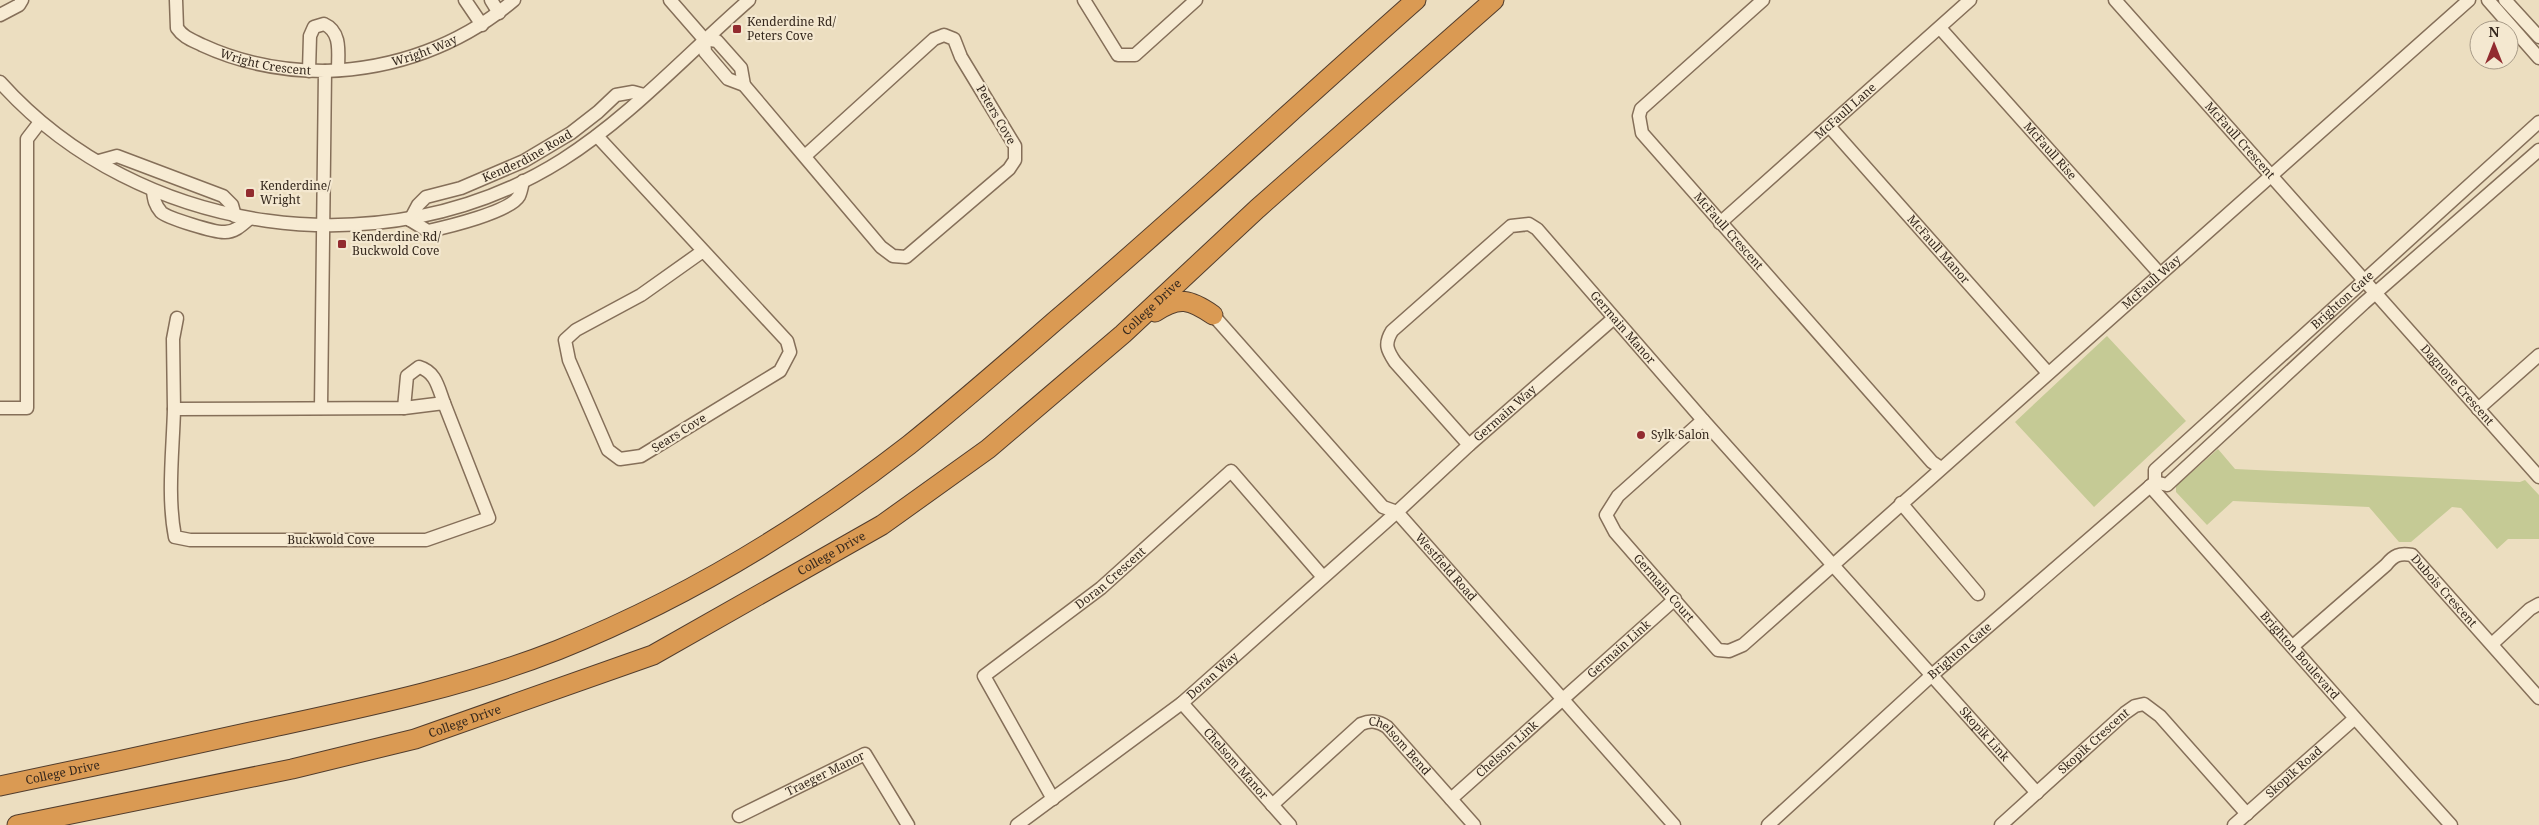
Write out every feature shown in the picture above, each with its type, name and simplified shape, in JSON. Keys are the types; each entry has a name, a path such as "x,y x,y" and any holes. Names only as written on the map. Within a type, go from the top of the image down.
{"highway":[{"name":"College Drive","path":"0,786 394,702 475,679 558,650 638,614 718,573 796,525 906,447 953,409 1104,279 1416,0"},
{"name":"College Drive","path":"16,825 292,769 415,739 653,655 882,525 988,449 1123,334 1257,209 1494,0"},
{"path":"1123,334 1165,305 1178,301 1191,302 1213,315"}],"street":[{"path":"0,15 19,5 22,0"},
{"name":"Wright Crescent","path":"176,0 176,25 186,37 219,53 254,64 309,71 325,71 324,226"},
{"path":"465,0 482,25"},
{"path":"491,0 499,13"},
{"name":"Wright Way","path":"325,71 364,68 414,56 448,44 482,25 514,0"},
{"path":"670,0 704,39"},
{"name":"Kenderdine Road","path":"2,88 40,122 98,161 153,191 192,205 249,219 324,226 410,220 428,231 488,215 515,201 520,196 523,181 560,161 597,136 749,0"},
{"path":"1084,0 1118,55 1135,55 1196,0"},
{"name":"McFaull Crescent","path":"1763,0 1641,109 1639,125 1647,140 1720,223 1932,462 1941,468"},
{"name":"McFaull Lane","path":"1720,223 1970,0"},
{"name":"McFaull Crescent","path":"2115,0 2374,294"},
{"name":"McFaull Way","path":"1833,564 2468,0"},
{"path":"2488,0 2539,58"},
{"path":"2505,0 2539,38"},
{"path":"309,71 310,36 314,27 324,24 332,28 337,36 338,70"},
{"name":"McFaull Rise","path":"1940,28 2159,273"},
{"name":"Peters Cove","path":"704,39 717,41 741,68 744,85 881,247 893,256 906,257 1009,169 1015,160 1016,146 961,56 954,38 944,35 934,39 805,156"},
{"name":"Kenderdine Road","path":"410,220 418,205 426,197 461,188 524,162 571,133 616,95 633,92 644,95"},
{"path":"0,408 27,408 27,139 40,122"},
{"name":"Brighton Gate","path":"2153,484 2155,470 2539,122"},
{"name":"McFaull Manor","path":"1829,126 2048,373"},
{"name":"Sears Cove","path":"597,136 786,341 790,352 780,371 641,456 620,459 608,450 569,360 565,340 576,330 641,295 703,251"},
{"name":"Brighton Gate","path":"1768,825 1932,675 2153,484 2167,484 2374,294 2539,150"},
{"path":"98,161 117,156 223,196 232,205 236,216"},
{"path":"153,191 154,203 163,214 224,233 235,230 249,219"},
{"name":"Germain Manor","path":"1469,445 1395,362 1386,347 1387,340 1392,331 1511,226 1529,224 1537,229 1703,420 1932,675"},
{"path":"321,408 324,226"},
{"name":"Dagnone Crescent","path":"2374,294 2539,477"},
{"name":"Westfield Road","path":"1213,315 1383,507 1397,512 1674,825"},
{"name":"Buckwold Cove","path":"177,318 173,339 174,409 172,470 175,537 190,540 426,540 489,518 444,403 432,374 428,370 419,367 407,376 404,408"},
{"name":"Germain Way","path":"1397,512 1469,445 1614,318"},
{"path":"2478,409 2539,355"},
{"path":"174,409 404,408 444,403"},
{"name":"Germain Court","path":"1703,420 1618,496 1606,515 1615,532 1718,650 1729,651 1743,645 1833,564"},
{"name":"Doran Crescent","path":"1053,799 984,676 1101,588 1231,471 1323,578"},
{"name":"Brighton Boulevard","path":"2153,484 2294,646 2354,719 2451,825"},
{"path":"1901,503 1978,594"},
{"name":"Doran Way","path":"1017,825 1182,703 1397,512"},
{"name":"Dubois Crescent","path":"2294,646 2394,556 2403,553 2412,555 2539,698"},
{"name":"Germain Link","path":"1563,700 1675,599"},
{"path":"2492,644 2530,609 2539,604"},
{"name":"Skopik Link","path":"1932,675 2037,793"},
{"name":"Chelsom Link","path":"1451,800 1563,700"},
{"name":"Chelsom Manor","path":"1182,703 1290,825"},
{"name":"Skopik Crescent","path":"2001,825 2125,714 2135,706 2144,704 2160,716 2247,814"},
{"name":"Skopik Road","path":"2234,825 2354,719"},
{"name":"Chelsom Bend","path":"1272,806 1361,724 1368,721 1379,721 1387,727 1474,825"},
{"name":"Traeger Manor","path":"739,816 865,754 908,825"}],"green space":[{"path":"2107,336 2186,421 2094,507 2015,422"},
{"path":"2218,449 2235,469 2520,482 2525,480 2539,495 2539,539 2508,539 2497,549 2461,508 2452,507 2411,542 2399,542 2369,507 2233,501 2207,525 2176,492 2176,486"}],"place":[{"name":"Kenderdine Rd/ Peters Cove","path":"737,29"},
{"name":"Kenderdine/ Wright","path":"250,193"},
{"name":"Kenderdine Rd/ Buckwold Cove","path":"342,244"},
{"name":"Sylk Salon","path":"1641,435"}]}
